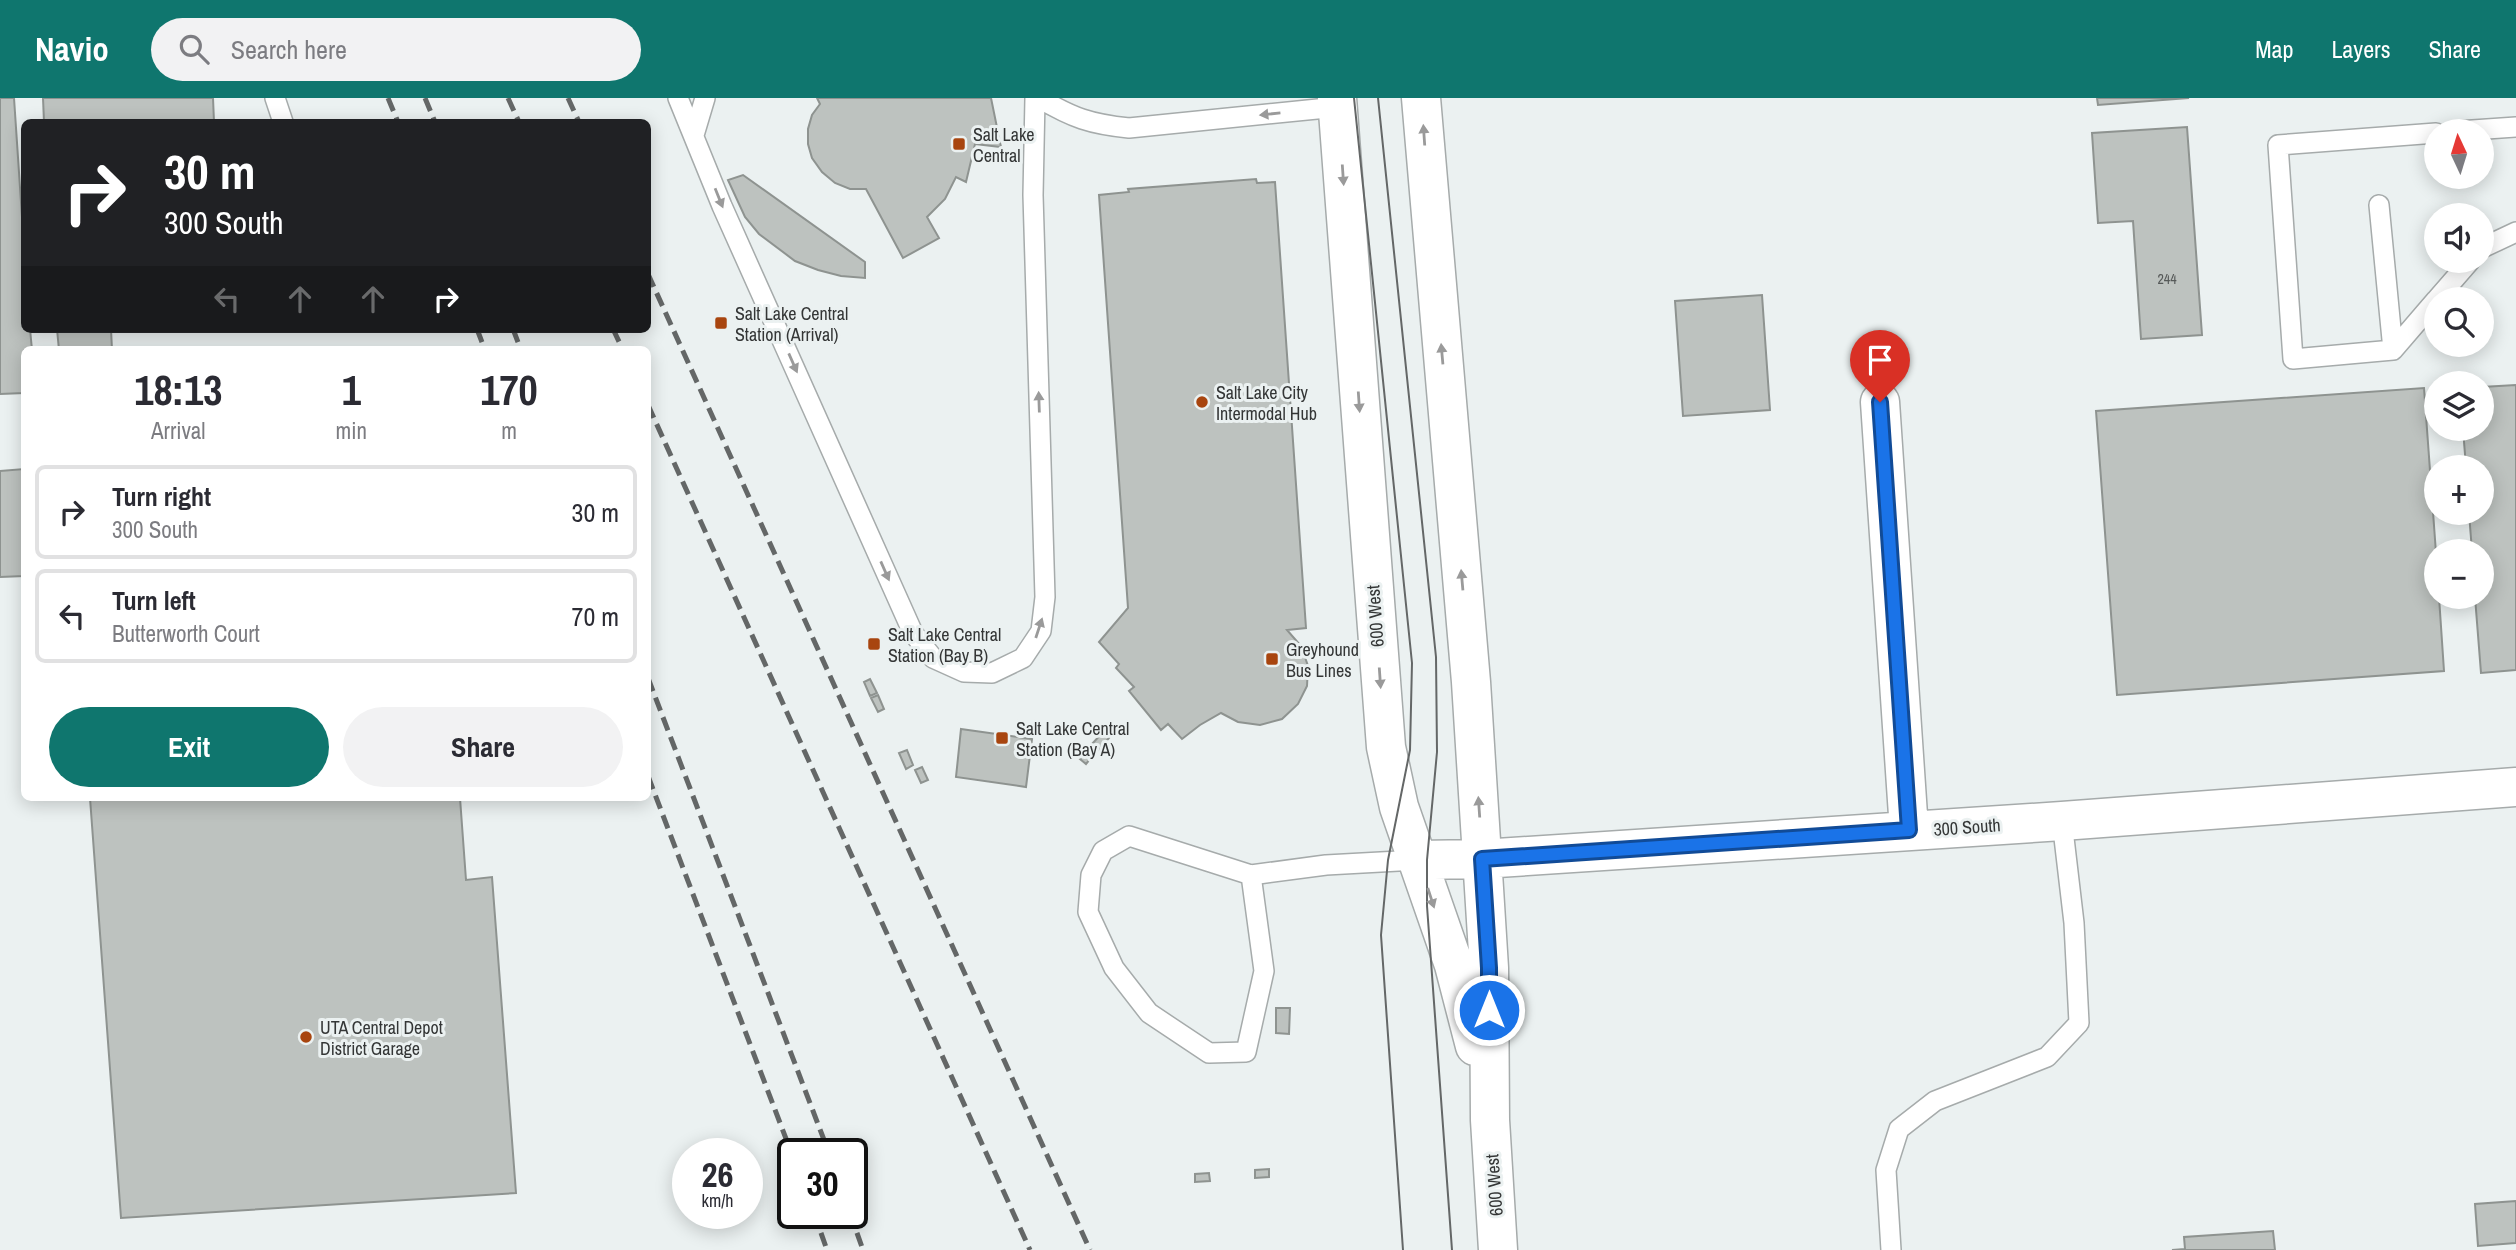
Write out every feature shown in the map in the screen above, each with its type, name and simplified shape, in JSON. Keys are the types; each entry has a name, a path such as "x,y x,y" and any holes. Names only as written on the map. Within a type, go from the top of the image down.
{"street":[{"name":"600 West","path":"1421,98 1470,668 1489,968 1490,1120 1498,1250"},
{"name":"600 West","path":"1337,103 1385,735 1399,807 1427,884 1469,1017 1490,1120"},
{"path":"1880,402 1909,830"},
{"name":"300 South","path":"1417,860 1482,859 2062,821 2516,787"}],"lane":[{"path":"275,98 282,119"},
{"path":"678,98 722,206 913,633 933,658 964,672 992,673 1023,658 1041,631 1045,597 1033,194 1037,98 1064,113 1095,124 1129,128 1337,103"},
{"path":"694,135 705,98"},
{"path":"2494,129 2516,127"},
{"path":"2424,134 2278,145 2293,359 2393,349 2424,314"},
{"path":"2379,205 2393,349"},
{"path":"2494,242 2516,232"},
{"path":"2447,287 2460,273"},
{"path":"1888,1250 1886,1170 1899,1129 1935,1101 2047,1057 2079,1023 2074,923 2062,821"},
{"path":"1251,875 1264,971 1246,1052 1209,1053 1149,1013 1114,968 1088,912 1091,875 1103,851 1129,836 1251,875 1326,865 1417,860"}],"building":[{"path":"0,98 14,98 21,202 21,333 30,333 32,346 21,346 21,393 0,394"},
{"path":"43,98 213,98 214,119 44,119"},
{"path":"817,98 991,98 1001,147 975,144 966,182 956,177 945,199 927,217 939,238 903,258 866,189 850,189 835,183 822,172 812,158 808,129 812,115 820,104"},
{"path":"2097,98 2189,98 2098,105"},
{"path":"2187,127 2202,335 2141,339 2133,221 2098,223 2092,133"},
{"path":"743,175 865,262 865,278 841,276 795,261 759,234 745,217 728,180"},
{"name":"Salt Lake City Intermodal Hub","path":"1256,179 1257,183 1275,182 1306,628 1287,630 1301,646 1308,666 1307,686 1298,704 1282,719 1260,725 1238,722 1221,713 1182,739 1168,724 1161,730 1129,691 1134,687 1116,668 1119,664 1099,642 1128,608 1099,195 1129,192 1128,189"},
{"path":"1762,295 1770,410 1683,416 1675,301"},
{"path":"57,333 111,333 112,346 59,346"},
{"path":"2516,385 2516,670 2481,673 2476,609 2494,609 2494,539 2471,539 2470,525 2494,525 2494,455 2465,455 2464,441 2494,441 2494,386"},
{"path":"2424,388 2424,441 2428,441 2429,455 2424,455 2424,525 2434,525 2435,539 2424,539 2424,609 2440,609 2444,671 2117,695 2096,411"},
{"path":"21,469 21,576 0,577 0,471"},
{"path":"870,679 877,693 870,696 864,682"},
{"path":"878,695 884,709 878,712 871,698"},
{"path":"961,729 1032,739 1026,787 956,777"},
{"path":"1102,733 1109,738 1099,750 1092,744"},
{"path":"1090,746 1096,752 1086,764 1080,759"},
{"path":"907,750 913,765 906,769 899,753"},
{"path":"922,767 928,780 921,783 915,770"},
{"name":"UTA Central Depot District Garage","path":"90,801 460,801 466,880 492,877 516,1193 121,1218"},
{"path":"1276,1008 1290,1008 1289,1034 1276,1033"},
{"path":"1269,1169 1269,1177 1255,1178 1255,1170"},
{"path":"1209,1173 1210,1181 1195,1182 1195,1174"},
{"path":"2516,1201 2516,1243 2478,1246 2475,1204"},
{"path":"2273,1231 2275,1250 2172,1250 2185,1249 2184,1237"}],"tram line":[{"path":"1354,98 1412,663 1410,750 1388,860 1381,935 1403,1250"},
{"path":"1378,98 1436,657 1437,752 1427,860 1427,906 1452,1250"}],"railway":[{"path":"388,98 397,119"},
{"path":"425,98 434,119"},
{"path":"508,98 518,119"},
{"path":"568,98 578,119"},
{"path":"651,281 1090,1250"},
{"path":"479,333 483,346"},
{"path":"515,333 519,346"},
{"path":"615,333 621,346"},
{"path":"651,412 1030,1250"},
{"path":"651,686 823,1138"},
{"path":"651,784 786,1138"},
{"path":"820,1229 827,1250"},
{"path":"856,1229 863,1250"}],"place":[{"name":"Salt Lake Central","path":"959,144"},
{"name":"Salt Lake Central Station (Arrival)","path":"721,323"},
{"name":"Salt Lake City Intermodal Hub","path":"1202,402"},
{"name":"Salt Lake Central Station (Bay B)","path":"874,644"},
{"name":"Greyhound Bus Lines","path":"1272,659"},
{"name":"Salt Lake Central Station (Bay A)","path":"1002,738"},
{"name":"UTA Central Depot District Garage","path":"306,1037"}],"route":[{"path":"1489,1010 1482,859 1909,830 1880,402"}]}
